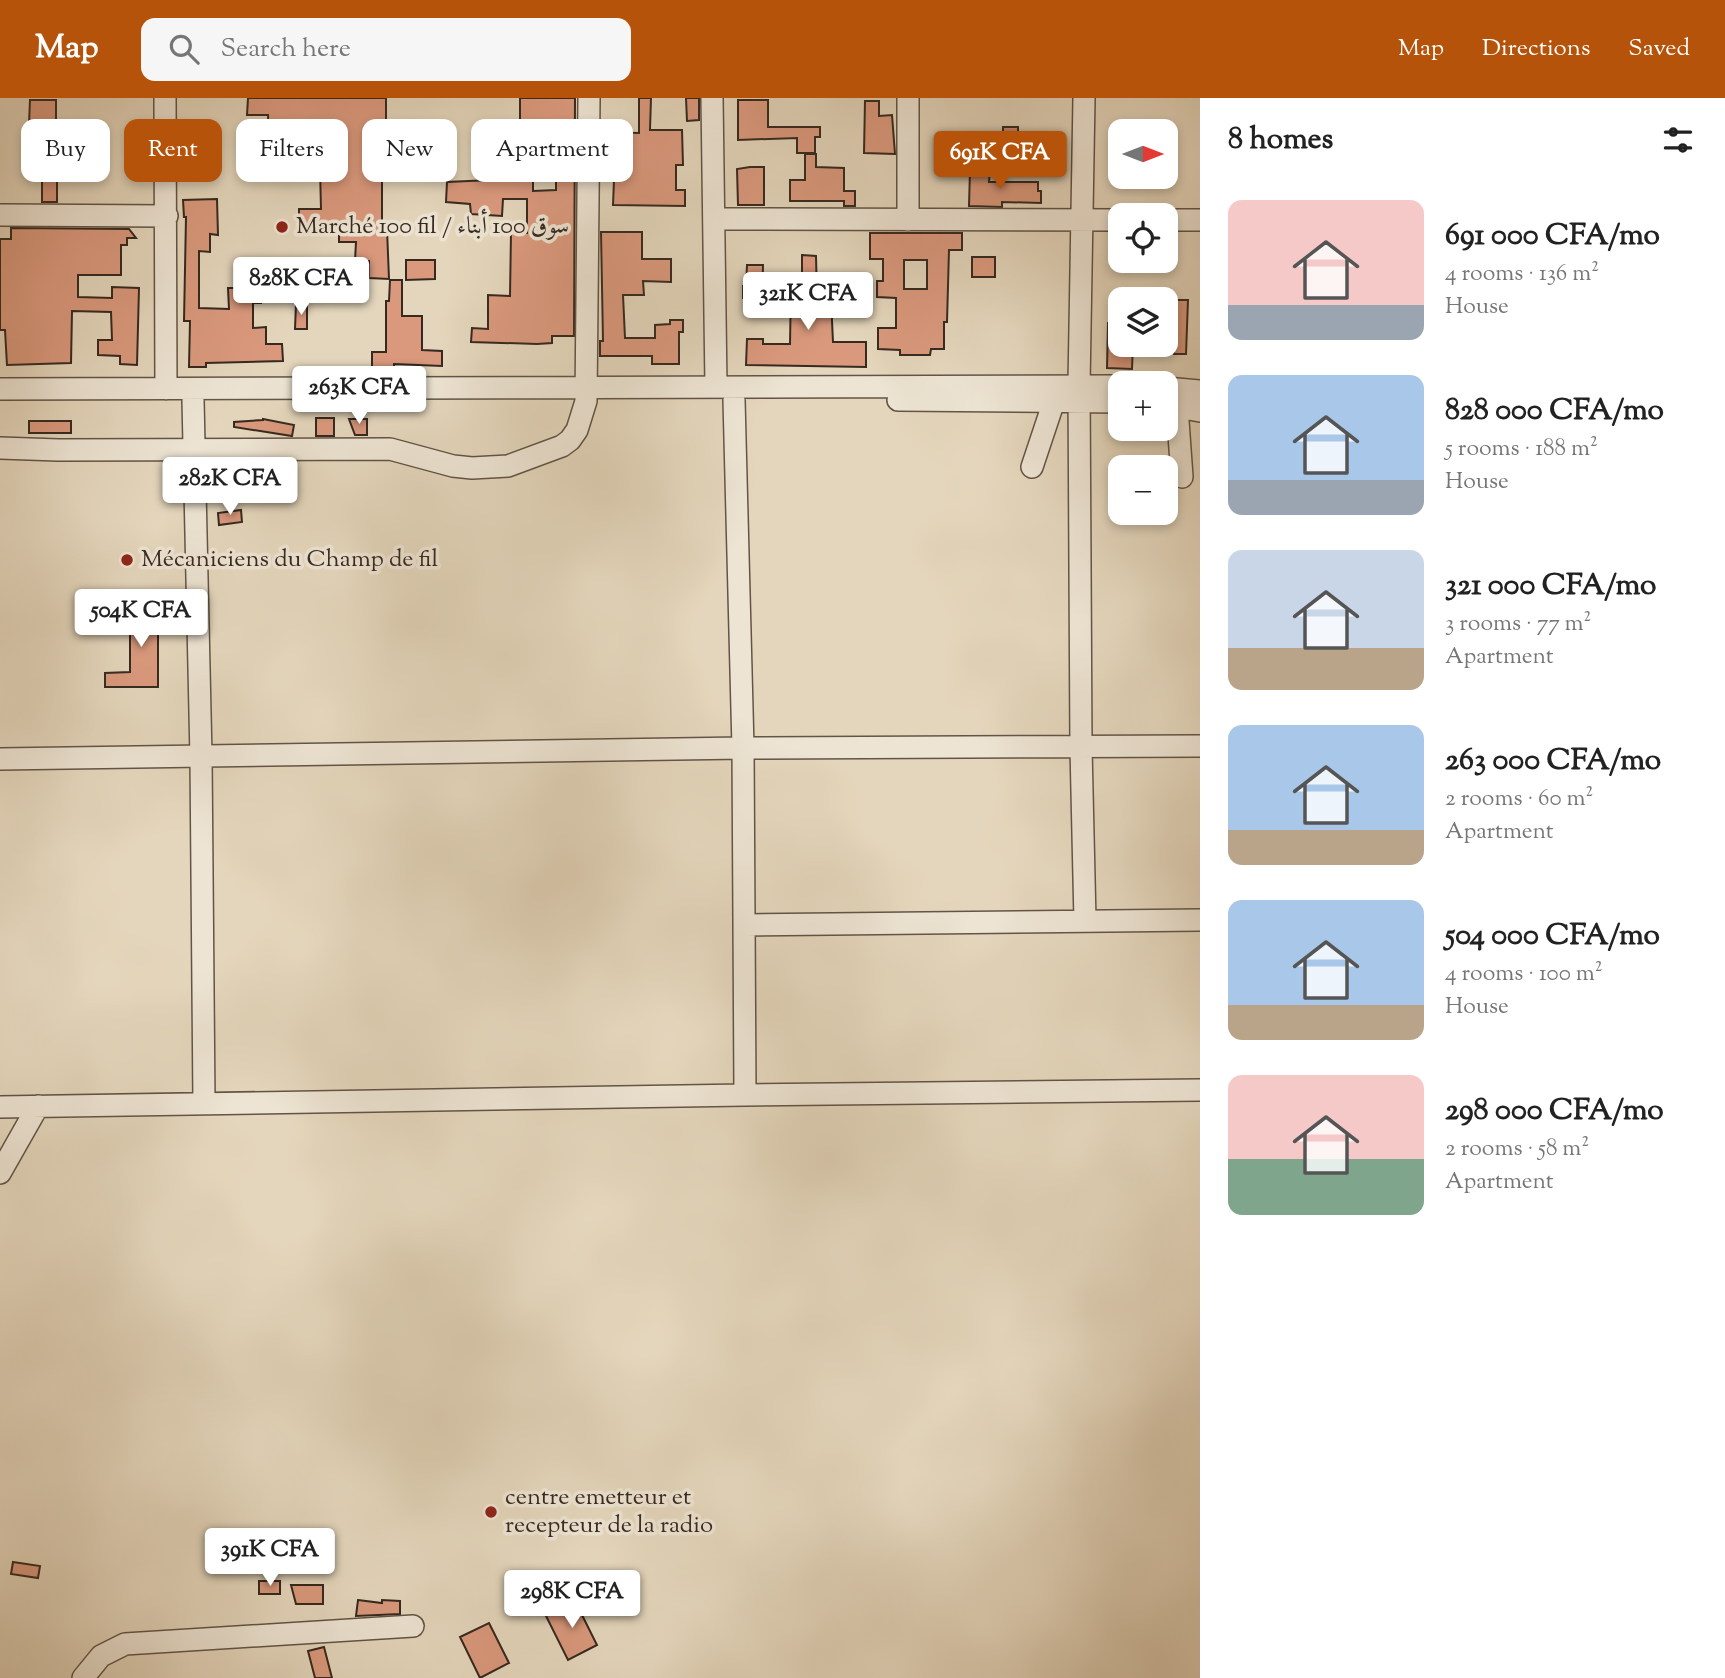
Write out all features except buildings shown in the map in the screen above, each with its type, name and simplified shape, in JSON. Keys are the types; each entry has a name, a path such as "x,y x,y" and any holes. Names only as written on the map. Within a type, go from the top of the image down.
{"street":[{"path":"165,98 166,389"},
{"path":"0,448 390,449 453,466 472,468 508,466 562,446 577,430 586,394 589,98"},
{"path":"712,98 716,387"},
{"path":"908,98 908,220"},
{"path":"1084,98 1079,393 1085,921"},
{"path":"0,215 167,216"},
{"path":"714,219 1108,220"},
{"path":"1178,220 1200,220"},
{"path":"0,400 586,394 716,387 1079,393 1108,399"},
{"path":"0,389 586,394 734,400 1054,401 1108,388"},
{"path":"1178,389 1200,391"},
{"path":"193,400 201,757 204,1104"},
{"path":"734,400 746,925 745,1095"},
{"path":"1032,467 1054,401"},
{"path":"1178,407 1200,411"},
{"path":"1176,441 1182,477"},
{"path":"0,759 743,748 1200,747"},
{"path":"746,925 1200,920"},
{"path":"0,1107 1200,1090"},
{"path":"0,1173 38,1106"},
{"path":"83,1678 101,1656 125,1644 413,1626"}],"place":[{"name":"Marché 100 fil / سوق 100 أبناء","path":"282,227"},
{"name":"Mécaniciens du Champ de fil","path":"127,560"},
{"name":"centre emetteur et recepteur de la radio","path":"491,1512"}]}
